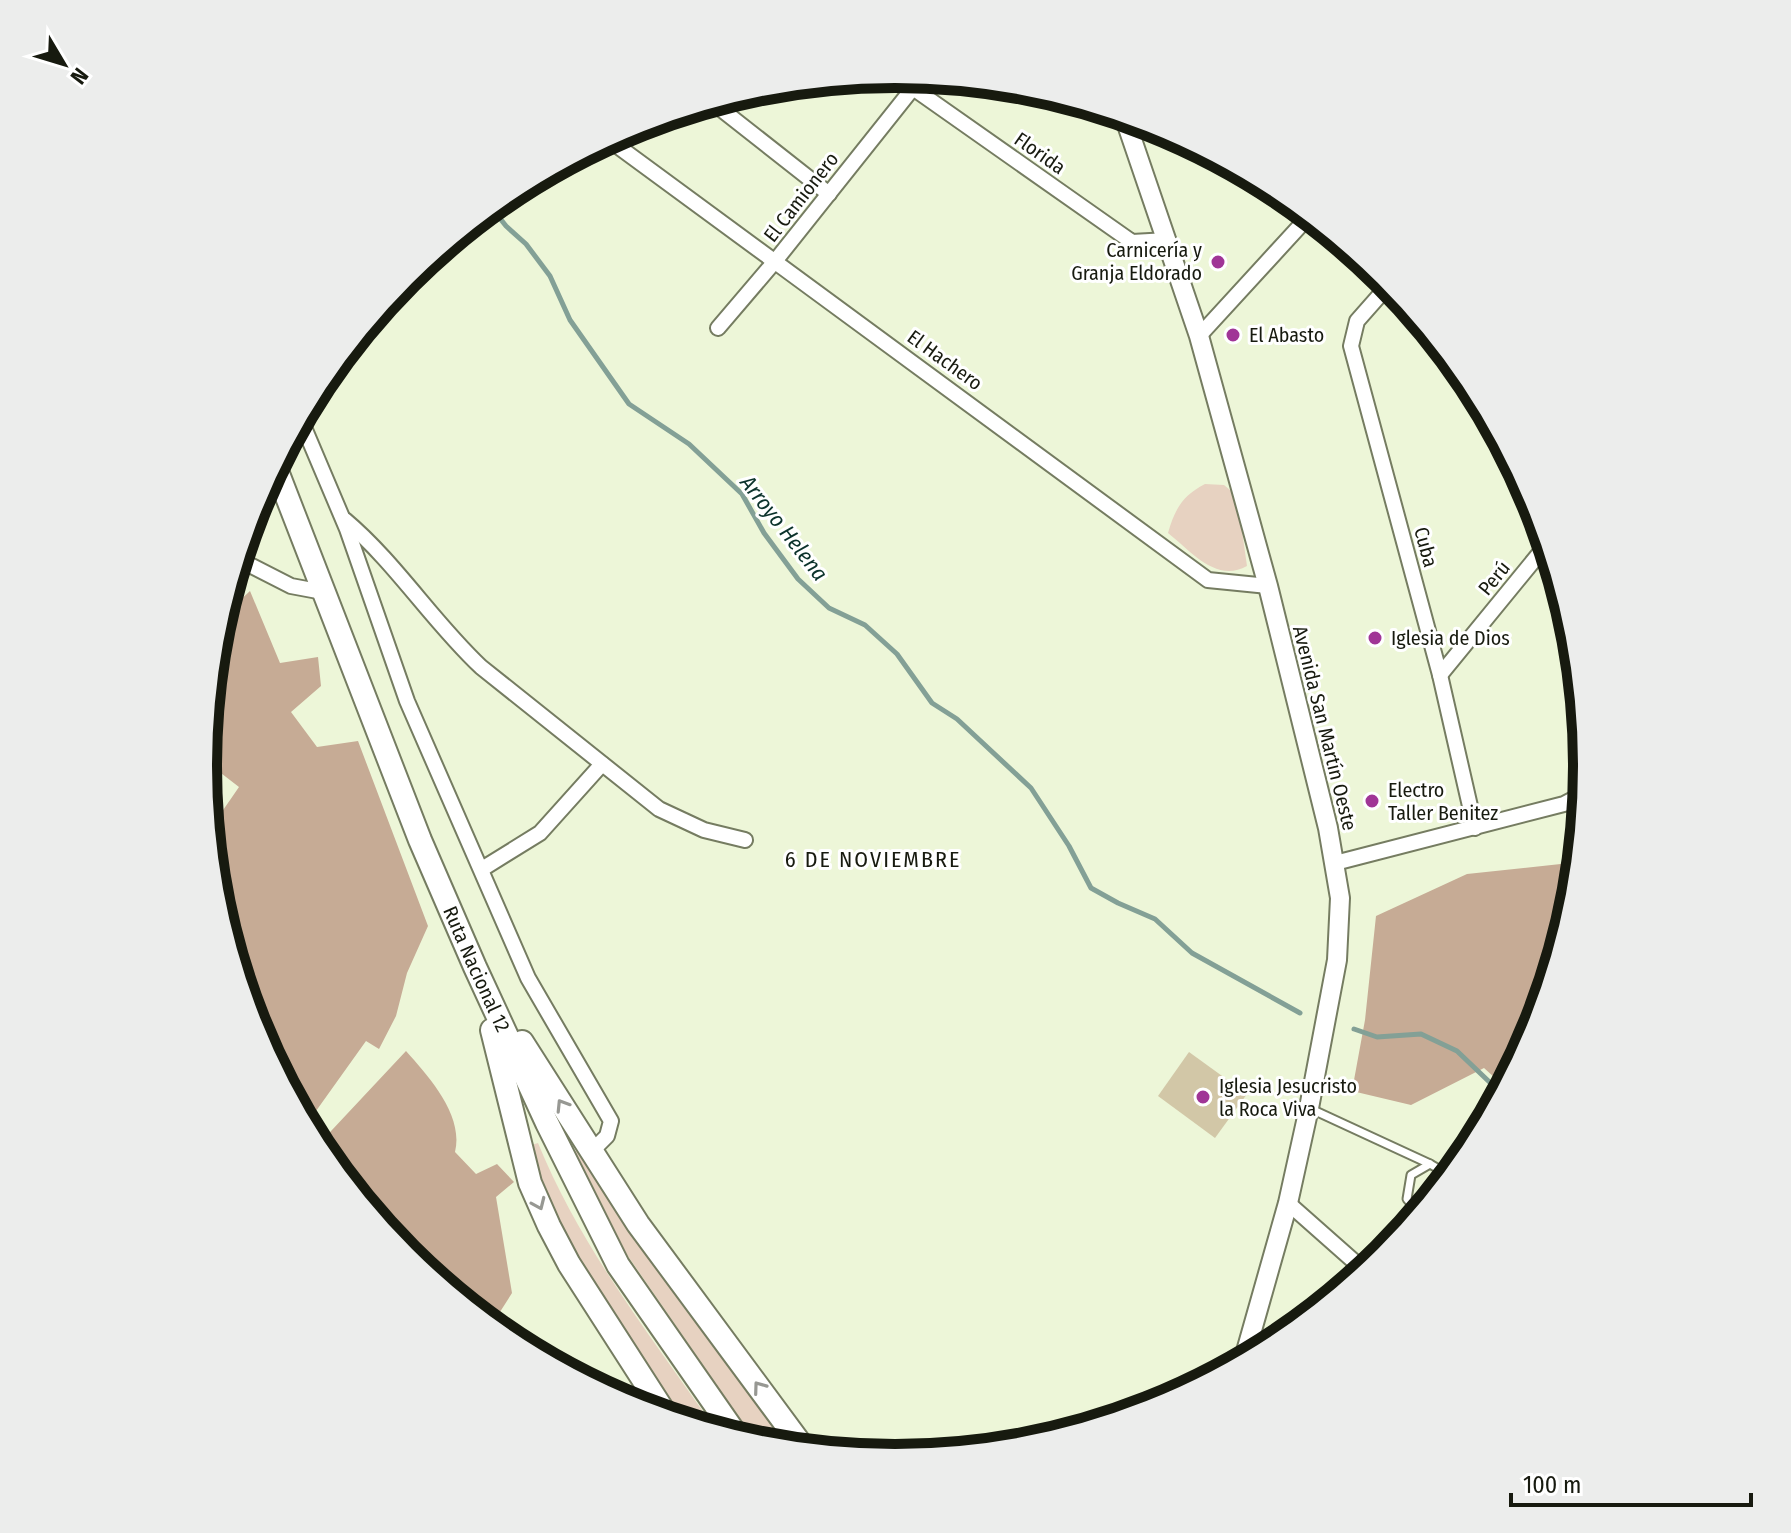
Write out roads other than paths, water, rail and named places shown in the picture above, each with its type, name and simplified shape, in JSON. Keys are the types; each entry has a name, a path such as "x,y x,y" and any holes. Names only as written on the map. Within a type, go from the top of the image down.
{"highway":[{"name":"Ruta Nacional 12","path":"281,481 420,840 560,1151 612,1254 728,1424"},
{"path":"475,967 638,1224 796,1437"},
{"path":"475,967 530,1183 569,1264 657,1401"}],"main road":[{"name":"Avenida San Martín Oeste","path":"1129,130 1199,336 1268,586 1335,863 1340,898 1337,960 1309,1108 1288,1203 1247,1346"}],"street":[{"name":"El Camionero","path":"718,328 913,88"},
{"name":"Florida","path":"914,88 1132,242 1168,240"},
{"path":"723,110 829,194"},
{"name":"El Hachero","path":"619,147 1208,580 1268,586"},
{"path":"1199,336 1303,224"},
{"name":"Cuba","path":"1381,293 1357,321 1351,346 1440,675 1475,828"},
{"path":"306,431 342,517 407,701 528,978 611,1121 607,1136 592,1151"},
{"path":"342,517 365,537 473,660 602,764 659,809 704,830 745,840"},
{"name":"Perú","path":"1440,675 1540,553"},
{"path":"248,564 291,586 323,592"},
{"path":"482,869 540,833 602,764"},
{"path":"1335,863 1475,828 1573,799"},
{"path":"1288,1203 1357,1264"}],"lane":[{"path":"1309,1108 1441,1170"},
{"path":"1413,1206 1407,1199 1411,1175 1430,1164"}],"waterway":[{"name":"Arroyo Helena","path":"498,216 526,244 550,276 570,320 629,404 689,444 742,494 764,533 798,579 829,608 865,625 897,654 932,703 957,719 1031,788 1069,846 1091,888 1155,919 1192,953 1300,1013"},
{"name":"Arroyo Helena","path":"1354,1029 1377,1037 1421,1034 1457,1051 1494,1086"}],"place":[{"name":"Carnicería y Granja Eldorado","path":"1218,262"},
{"name":"El Abasto","path":"1233,335"},
{"name":"Iglesia de Dios","path":"1375,638"},
{"name":"Electro Taller Benitez","path":"1372,801"},
{"name":"Iglesia Jesucristo la Roca Viva","path":"1203,1097"}],"district":[{"name":"6 DE NOVIEMBRE","path":"873,859"}]}
